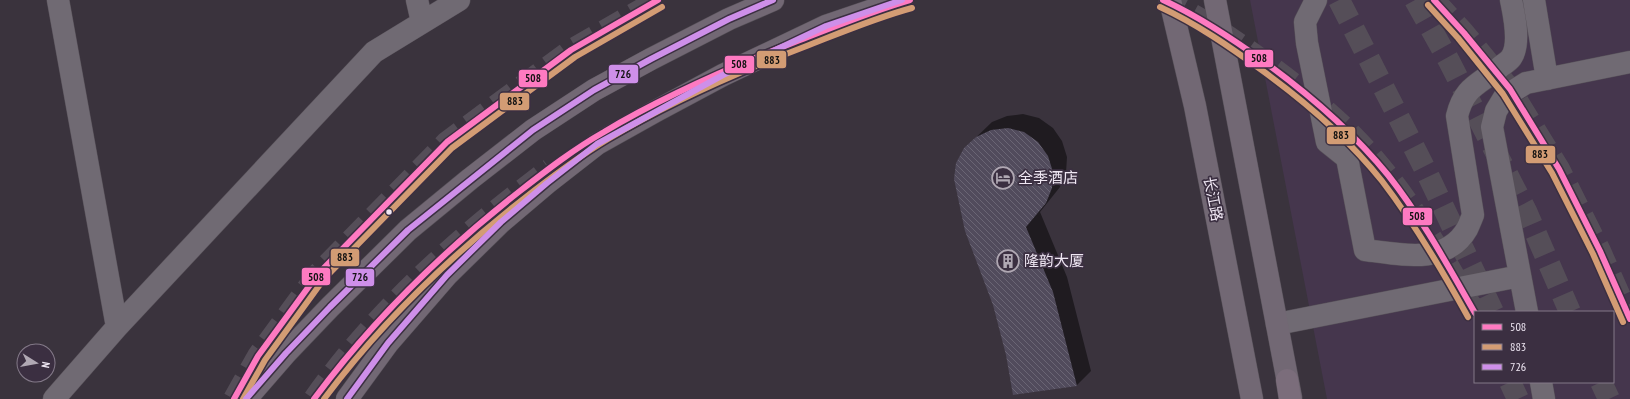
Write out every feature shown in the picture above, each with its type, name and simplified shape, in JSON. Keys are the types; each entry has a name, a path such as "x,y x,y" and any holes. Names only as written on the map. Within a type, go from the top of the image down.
{"main road":[{"path":"246,399 286,353 330,307 408,230 533,130 594,90 651,59 729,19 773,0"},
{"path":"347,399 388,343 447,275 501,222 546,183 597,144 723,76 826,26 902,0"},
{"name":"长江路","path":"1170,0 1195,106 1252,399"},
{"path":"1215,0 1289,392"}],"street":[{"path":"58,0 117,327"},
{"path":"417,0 422,22"},
{"path":"54,399 117,327 374,52 459,0"},
{"path":"1316,0 1305,22 1307,43 1327,142 1347,158 1365,250 1413,255 1434,254 1451,247 1466,230 1473,215 1457,116 1460,103 1469,89 1490,76 1511,58 1515,45 1516,26 1511,0"},
{"path":"1534,0 1547,78"},
{"path":"1527,311 1492,127 1496,111 1505,96 1526,82 1630,62"},
{"path":"1277,324 1520,276"},
{"path":"1541,383 1544,399"}],"shaded area":[{"path":"1250,0 1630,0 1630,399 1327,399"}],"building":[{"name":"隆韵大厦","path":"1008,128 1024,132 1038,142 1048,156 1053,172 1052,188 1046,203 1026,227 1053,292 1077,386 1013,395 1006,355 993,305 965,231 954,179 956,163 964,148 976,137 991,130"}],"tunnel":[{"path":"234,399 258,356 318,274 447,142 571,50 658,0"},
{"path":"1163,0 1201,19 1259,58 1308,95 1353,136 1388,176 1420,220 1474,311"},
{"path":"1339,0 1428,175 1493,311"},
{"path":"1415,0 1449,61 1526,211 1570,311"},
{"path":"1434,0 1464,33 1510,89 1559,169 1600,251 1630,319"},
{"path":"314,399 366,334 423,275 485,220 550,169"},
{"path":"1510,383 1518,399"},
{"path":"1601,383 1609,399"}],"transit line":[{"name":"508","path":"234,399 258,356 318,274 447,142 571,50 658,0"},
{"name":"726","path":"246,399 286,353 330,307 408,230 533,130 594,90 651,59 729,19 773,0"},
{"name":"726","path":"347,399 388,343 447,275 501,222 547,183 597,144 723,75 826,26 902,0"},
{"name":"508","path":"314,399 360,342 410,288 436,263 491,214 582,145 627,118 676,93 725,71 841,24 910,0"},
{"name":"508","path":"1163,0 1190,14 1241,45 1299,88 1346,129 1375,159 1412,208 1434,242 1474,311"},
{"name":"508","path":"1434,0 1464,33 1510,89 1559,169 1600,251 1630,319"},
{"name":"883","path":"1428,5 1458,38 1503,94 1552,173 1593,254 1623,322"},
{"name":"883","path":"243,399 265,360 324,279 452,148 575,57 662,7"},
{"name":"883","path":"1160,7 1200,28 1251,62 1311,109 1355,150 1382,181 1406,214 1468,317"},
{"name":"883","path":"324,399 392,318 442,268 522,200 586,153 631,125 679,100 728,78 858,26 912,8"}],"place":[{"name":"全季酒店","path":"1003,178"},
{"name":"隆韵大厦","path":"1008,261"}]}
